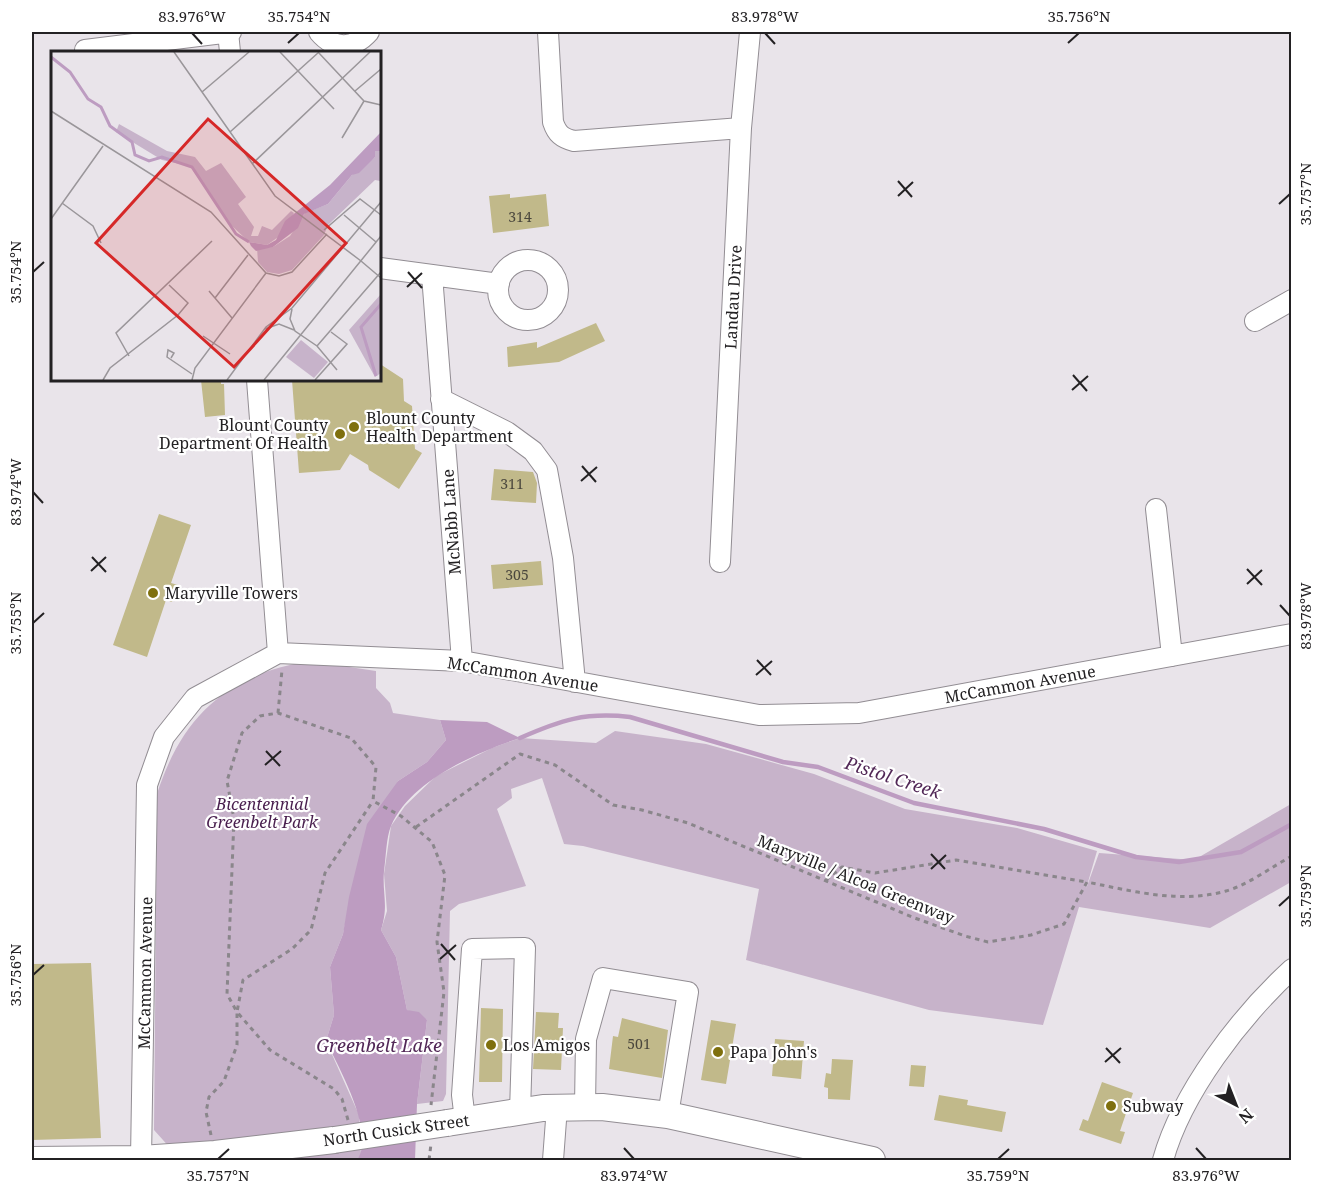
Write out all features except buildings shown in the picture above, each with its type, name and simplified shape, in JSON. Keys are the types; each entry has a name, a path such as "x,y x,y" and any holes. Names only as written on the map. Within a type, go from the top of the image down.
{"main road":[{"name":"North Cusick Street","path":"32,1160 177,1158 215,1154 341,1131 443,1123 556,1107 602,1107 668,1115 872,1161"}],"street":[{"path":"86,50 229,32 230,51"},
{"path":"319,32 327,41 338,45 350,45 361,40 369,32"},
{"path":"548,32 553,122 556,132 563,138 574,141 741,128"},
{"name":"Landau Drive","path":"720,562 741,128 750,32"},
{"path":"381,268 499,284"},
{"name":"McNabb Lane","path":"432,275 462,661"},
{"path":"1256,321 1292,300"},
{"path":"257,381 278,653"},
{"path":"441,399 507,432 533,451 547,470 560,539 575,682"},
{"path":"1156,509 1172,656"},
{"name":"McCammon Avenue","path":"141,1159 147,785 164,737 195,698 278,653 462,661 759,715 859,713 1292,634"},
{"path":"443,1123 462,1095 472,949 525,948 520,1112"},
{"path":"1163,1161 1196,1083 1275,985 1292,969"},
{"path":"585,1107 585,1039 603,978 688,992 668,1115"},
{"path":"553,1161 556,1107"}],"path":[{"path":"278,653 282,669 278,712"},
{"path":"215,1154 206,1112 209,1097 224,1081 237,1046 237,1012 243,980 292,949 311,930 325,873 373,801 376,766 356,743 339,732 278,712 261,716 242,733 227,781 234,819 227,994 237,1012 270,1050 334,1089 342,1099 341,1131"},
{"name":"Maryville / Alcoa Greenway","path":"416,827 520,754 555,765 613,805 642,810 688,823 912,917 988,942 1031,935 1064,924 1087,882"},
{"path":"373,801 401,816 432,842 445,875 437,942 444,992 443,1123 429,1161"},
{"path":"826,880 842,867 875,873 956,860 1143,893 1190,897 1227,891 1292,856"}],"green space":[{"name":"Bicentennial Greenbelt Park","path":"309,661 376,671 376,688 390,703 393,713 440,720 446,740 427,762 398,781 356,872 343,934 330,967 334,1015 326,1041 359,1115 361,1155 357,1160 181,1160 154,1130 157,794 167,766 180,742 194,721 212,704 231,689 254,677"},
{"path":"615,731 706,744 814,774 905,809 1017,828 1097,851 1086,889 1099,853 1194,860 1291,804 1291,882 1210,928 1079,907 1043,1025 929,1010 746,960 759,889 583,846 564,844 542,778 511,789 512,798 497,809 526,886 459,904 450,911 446,1094 443,1101 417,1104 427,1020 407,1010 396,957 381,930 387,911 384,874 391,826 405,806 436,776 492,748 520,738 596,743"}],"water":[{"name":"Greenbelt Lake","path":"440,720 487,722 520,738 465,760 429,782 400,810 389,831 384,871 385,906 381,930 396,957 407,1010 419,1012 427,1020 417,1104 415,1160 357,1160 362,1148 359,1118 347,1083 326,1041 334,1015 330,967 343,934 349,897 367,824 398,781 427,762 446,740"}],"waterway":[{"name":"Pistol Creek","path":"520,738 548,726 574,719 600,716 630,717 783,762 818,767 914,803 1044,829 1136,857 1179,862 1241,852 1292,824"}],"place":[{"name":"Blount County Health Department","path":"354,427"},
{"name":"Blount County Department Of Health","path":"340,434"},
{"name":"Maryville Towers","path":"153,593"},
{"name":"Los Amigos","path":"491,1045"},
{"name":"Papa John's","path":"718,1052"},
{"name":"Subway","path":"1111,1106"}]}
